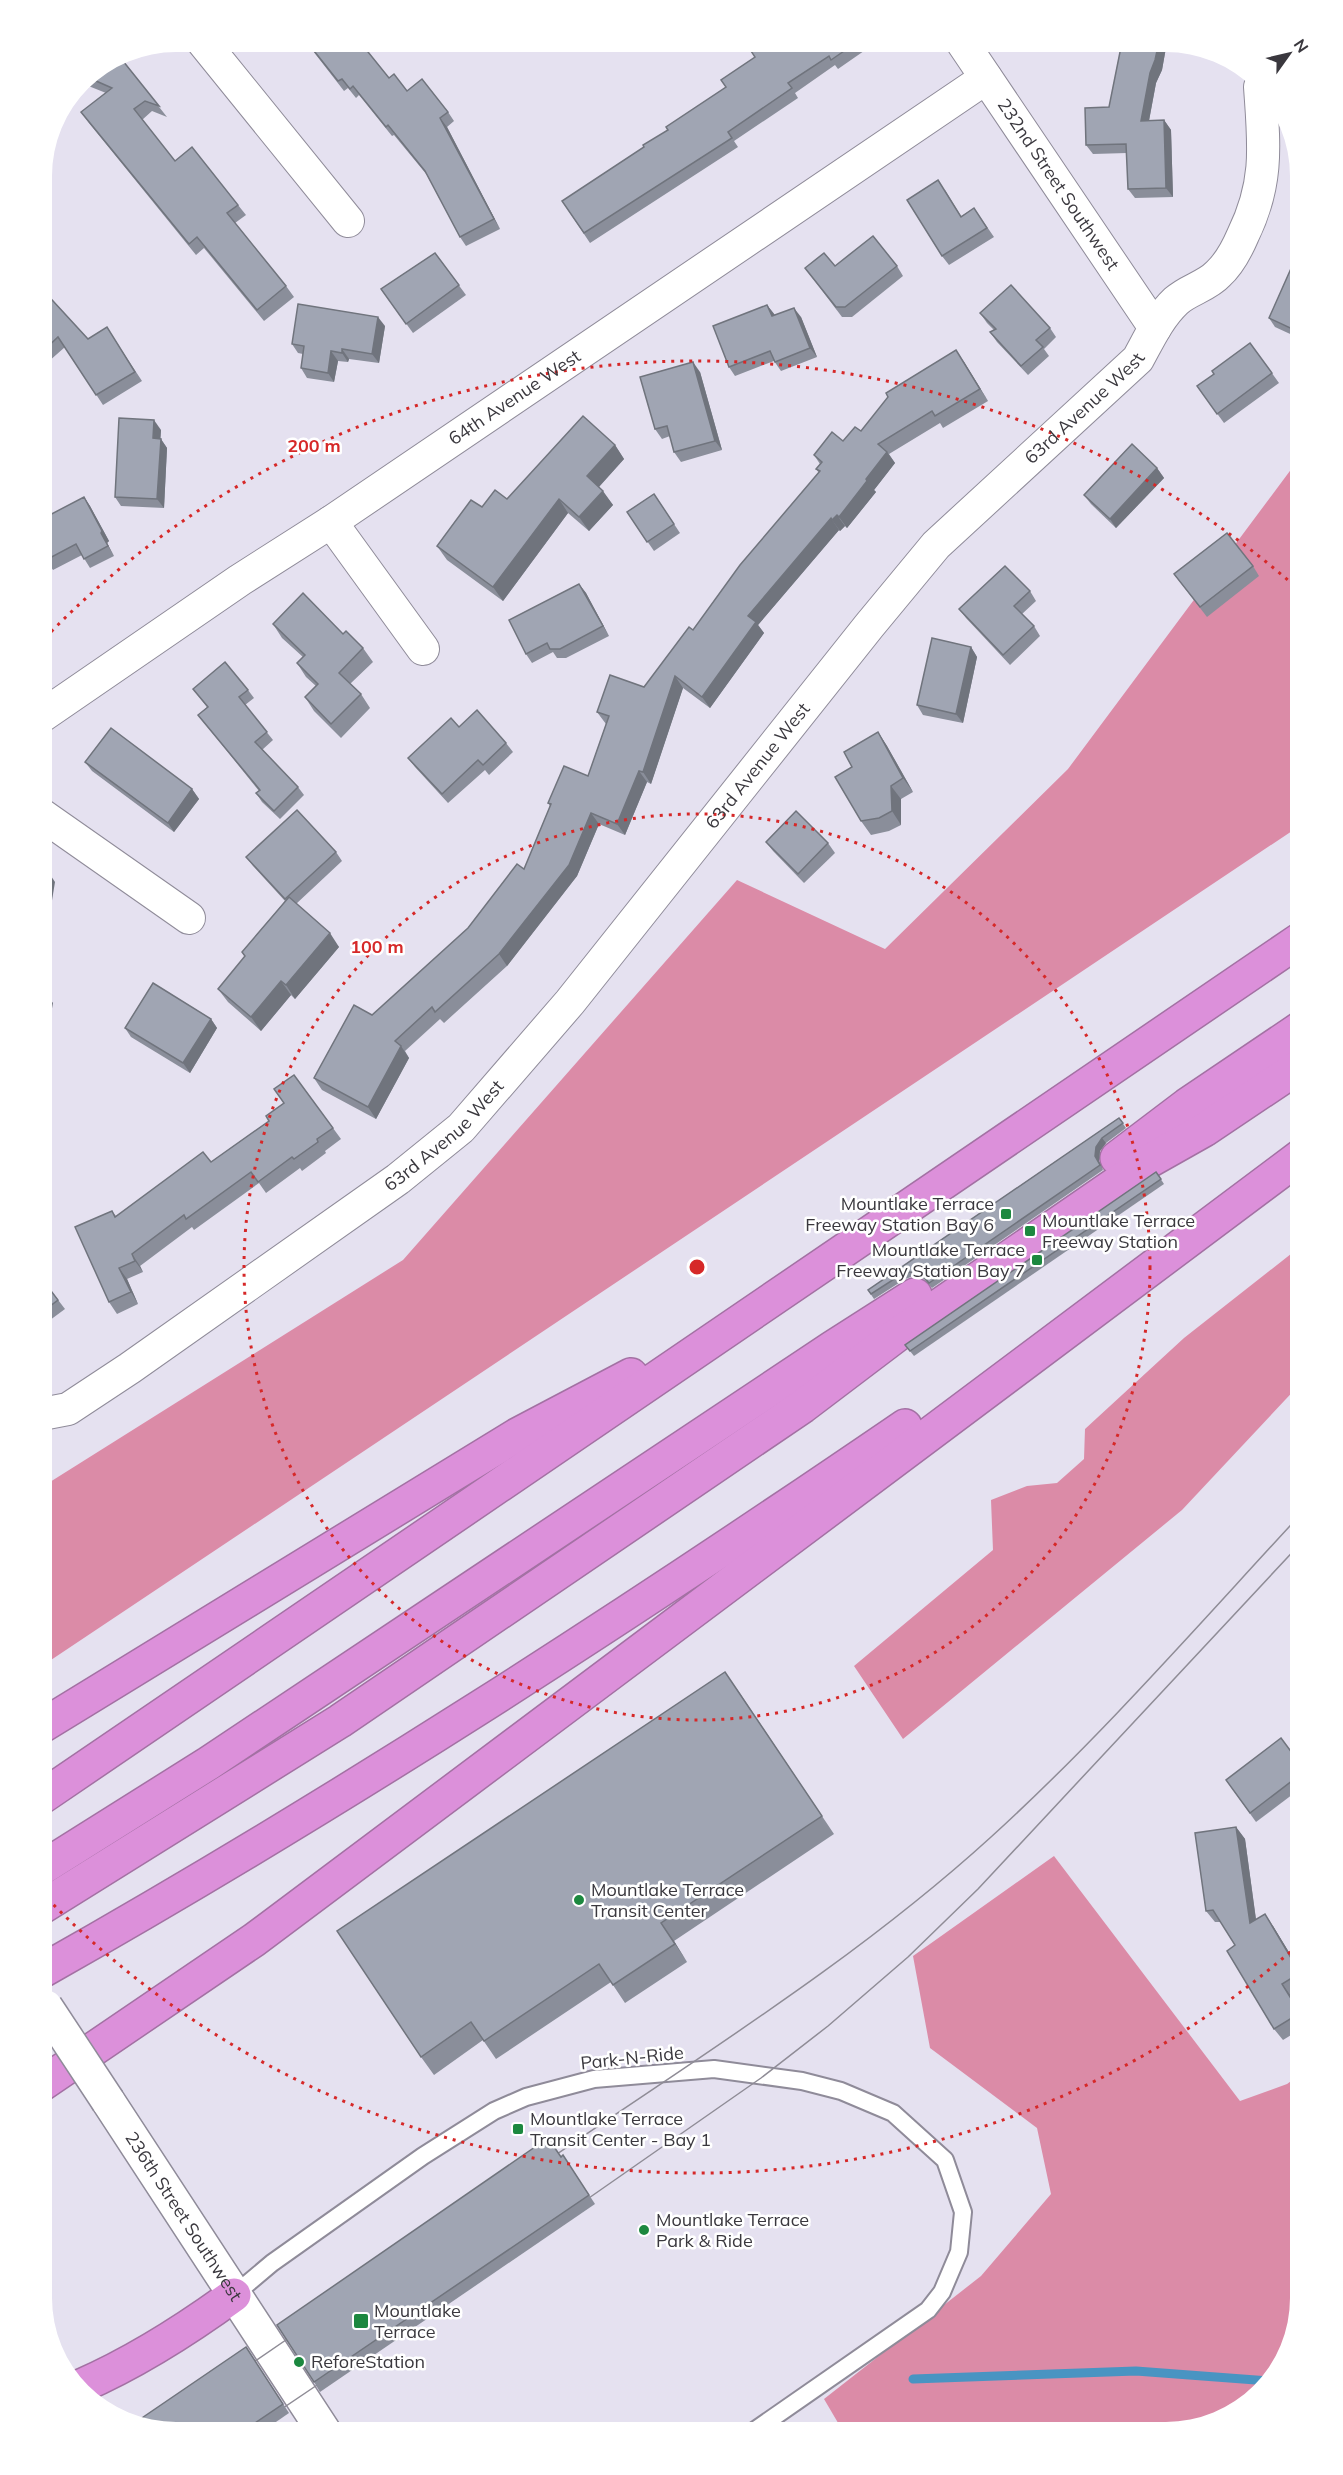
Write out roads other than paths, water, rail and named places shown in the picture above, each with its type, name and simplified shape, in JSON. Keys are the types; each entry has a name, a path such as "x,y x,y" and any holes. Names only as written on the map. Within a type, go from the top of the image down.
{"highway":[{"path":"52,1790 1290,947"},
{"path":"52,1862 209,1763 832,1348 885,1316 1137,1144 1187,1105 1290,1035"},
{"path":"52,1901 340,1721 803,1406 898,1334 1149,1161 1204,1130 1290,1072"},
{"path":"52,1965 304,1818 550,1665 1290,1163"},
{"path":"52,2077 264,1933 1290,1164"},
{"path":"52,1720 517,1435 773,1300"},
{"path":"87,2383 134,2360 192,2325 234,2295"}],"main road":[{"name":"236th Street Southwest","path":"52,2016 319,2422"}],"street":[{"path":"212,53 348,221"},
{"name":"232nd Street Southwest","path":"969,53 1155,328"},
{"name":"64th Avenue West","path":"53,709 986,78"},
{"name":"63rd Avenue West","path":"52,1412 68,1409 130,1368 398,1179 461,1128 570,1002 936,545 1138,359 1155,328 1176,301 1218,275 1248,226 1262,187 1264,163 1260,96"},
{"path":"331,522 423,649"},
{"path":"53,822 189,918"}],"lane":[{"name":"Park-N-Ride","path":"234,2295 272,2263 423,2156 494,2111 526,2097 594,2079 714,2069 772,2076 841,2091 893,2113 945,2160 963,2212 959,2252 942,2292 928,2310 767,2422"}],"waterway":[{"path":"913,2379 1136,2371 1260,2380"}],"tram line":[{"path":"544,2163 773,2008 885,1926 939,1882 991,1837 1072,1760 1290,1526"},
{"path":"576,2207 761,2078 828,2026 908,1957 978,1889 1290,1555"},
{"path":"242,2370 299,2331"},
{"path":"262,2422 329,2377"}],"place":[{"name":"Mountlake Terrace Freeway Station Bay 6","path":"1006,1214"},
{"name":"Mountlake Terrace Freeway Station","path":"1030,1231"},
{"name":"Mountlake Terrace Freeway Station Bay 7","path":"1037,1260"},
{"name":"Mountlake Terrace Transit Center","path":"579,1900"},
{"name":"Mountlake Terrace Transit Center - Bay 1","path":"518,2129"},
{"name":"Mountlake Terrace Park & Ride","path":"644,2230"},
{"name":"Mountlake Terrace","path":"361,2321"},
{"name":"ReforeStation","path":"299,2362"}]}
